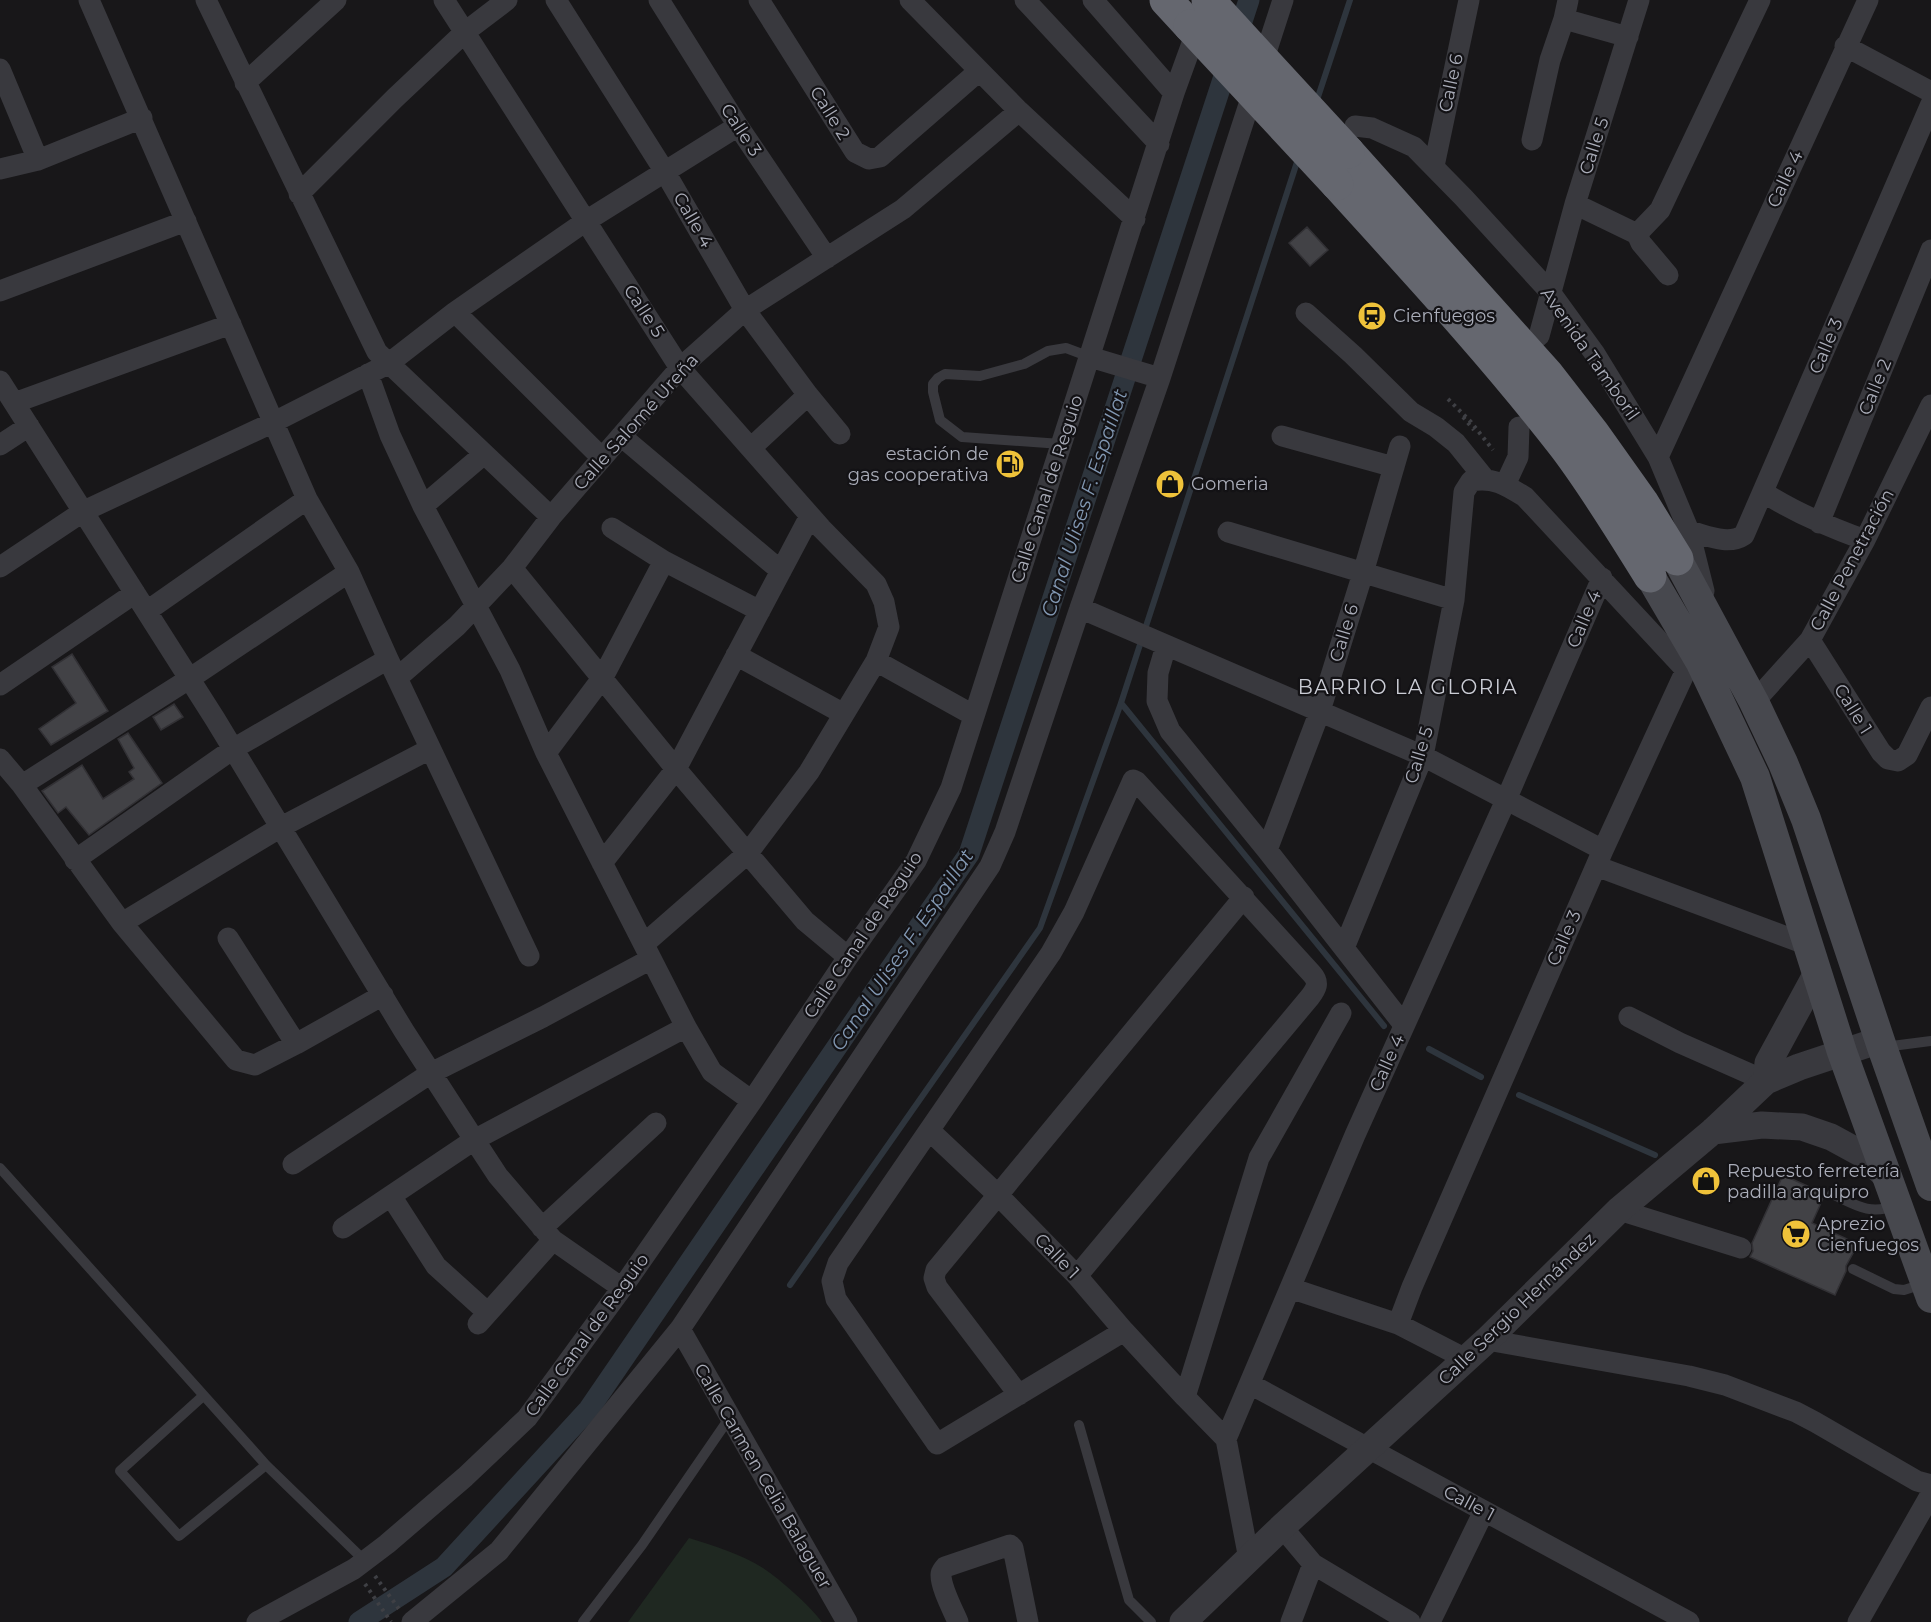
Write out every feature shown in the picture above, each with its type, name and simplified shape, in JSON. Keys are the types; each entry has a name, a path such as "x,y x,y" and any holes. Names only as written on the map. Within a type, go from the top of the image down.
{"highway":[{"path":"1166,0 1202,9 1351,139 1548,375 1630,485 1683,545"},
{"path":"1202,9 1337,184 1507,374 1566,449 1615,519 1650,576"}],"main road":[{"path":"1683,545 1712,624 1754,702 1806,819 1931,1186"},
{"path":"1650,576 1694,667 1755,777 1842,1052 1929,1291"}],"street":[{"path":"89,0 307,499 349,572 392,669 529,956"},
{"path":"206,0 377,352 551,518"},
{"path":"245,83 336,0"},
{"name":"Calle 5","path":"293,1164 431,1073 543,1017 648,951 748,853 809,772 876,661 889,627 884,602 876,584 810,516 680,368 444,0"},
{"path":"299,194 465,32 507,0"},
{"name":"Calle 4","path":"556,0 665,172 745,309 808,395 840,434"},
{"name":"Calle 3","path":"659,0 738,126 827,258"},
{"path":"909,0 1019,111 1135,219"},
{"path":"1025,0 1159,144"},
{"path":"1093,0 1174,93"},
{"path":"411,1622 499,1551 680,1329 990,866 1005,831 1080,608 1152,376 1283,0"},
{"name":"Calle 6","path":"1434,166 1469,0"},
{"name":"Calle 5","path":"1539,336 1575,204 1639,0"},
{"path":"1637,234 1660,210 1760,0"},
{"name":"Calle 4","path":"1658,457 1845,46 1862,2"},
{"name":"Calle 2","path":"769,3 855,152 869,159 880,157 979,71"},
{"name":"Calle Canal de Reguio","path":"257,1622 354,1569 366,1570 527,1418 622,1288 916,861 951,788 1061,444 1095,358 1135,219 1202,9"},
{"path":"1532,140 1550,60 1566,9 1628,37"},
{"path":"1845,46 1931,92"},
{"path":"0,69 38,160"},
{"name":"Calle 3","path":"1683,545 1730,541 1744,535 1931,104"},
{"name":"Calle Salomé Ureña","path":"75,860 232,749 437,646 512,567 551,518 680,368 745,309 903,209 1019,111"},
{"path":"0,169 38,160 142,118"},
{"path":"0,567 84,512 274,422 388,364 455,312 586,221 738,126"},
{"name":"Avenida Tamboril","path":"1351,139 1372,128 1414,147 1550,292 1595,354 1658,457 1683,545"},
{"path":"1575,204 1637,234 1641,243 1668,275"},
{"path":"0,291 186,221"},
{"name":"Calle 2","path":"1819,523 1931,250"},
{"path":"455,312 602,458"},
{"path":"1306,313 1411,412 1436,427 1456,443 1495,482 1525,497 1602,578 1694,667"},
{"path":"14,403 231,324"},
{"path":"1095,358 1152,376"},
{"path":"368,374 390,435 423,506 510,670 546,753 686,1027 712,1072 752,1101"},
{"path":"0,381 147,611 431,1073 498,1176 548,1234 622,1288"},
{"path":"751,448 808,395"},
{"name":"Calle Penetración","path":"1754,702 1810,640 1865,540 1931,405"},
{"path":"0,446 29,426"},
{"path":"1495,482 1518,457 1519,427"},
{"path":"621,436 781,571"},
{"path":"1282,436 1394,467"},
{"name":"Calle 6","path":"1267,850 1320,711 1400,446"},
{"path":"423,506 484,454"},
{"name":"Calle 5","path":"1344,948 1423,756 1454,600 1464,492 1471,482 1495,482"},
{"path":"1763,492 1819,523 1865,540"},
{"path":"147,611 307,499"},
{"path":"602,863 676,769 810,516"},
{"path":"612,528 664,561 760,611"},
{"path":"1228,532 1454,600"},
{"path":"546,753 603,677 664,561"},
{"path":"512,567 676,769 805,921 848,957"},
{"path":"22,785 189,679 349,572"},
{"name":"Calle 4","path":"1226,1439 1355,1135 1506,800 1602,578"},
{"path":"0,685 135,592"},
{"path":"1080,608 1423,756 1506,800 1599,858 1808,945"},
{"name":"Calle 1","path":"1810,640 1881,752 1888,759 1898,761 1907,755 1931,707"},
{"path":"1159,642 1157,701 1170,731 1404,1025"},
{"path":"736,655 844,714"},
{"path":"876,661 973,716"},
{"name":"Calle 3","path":"1398,1324 1599,858 1694,667"},
{"path":"122,923 281,827 430,749"},
{"path":"0,759 22,785 122,923 236,1059 255,1065 383,995"},
{"path":"1077,1276 1316,987 1315,977 1244,897 1137,782 1132,780 1079,902 1044,964 838,1263 832,1277 832,1290 836,1299 937,1444 1124,1331"},
{"path":"1019,1395 937,1287 934,1278 937,1268 999,1196 1244,897"},
{"path":"228,938 296,1044"},
{"path":"1629,1017 1680,1043 1766,1081 1768,1063 1817,974"},
{"path":"1185,1397 1259,1158 1341,1013"},
{"path":"343,1228 474,1140 686,1027"},
{"name":"Calle Sergio Hernández","path":"1183,1622 1282,1527 1487,1340 1619,1210 1713,1131 1766,1081 1842,1052 1881,1043"},
{"path":"391,1196 436,1266 483,1318 548,1234 656,1123"},
{"path":"1713,1131 1762,1125 1802,1127 1831,1137 1864,1155 1893,1192"},
{"name":"Calle 1","path":"930,1131 999,1196 1077,1276 1124,1331 1226,1439"},
{"path":"1619,1210 1741,1248"},
{"path":"1290,1288 1398,1324 1466,1359"},
{"name":"Calle Carmen Celia Balaguer","path":"680,1329 847,1622"},
{"path":"1487,1340 1689,1376 1725,1385 1796,1412 1833,1431 1917,1481 1931,1485"},
{"name":"Calle 1","path":"1250,1384 1689,1622"},
{"path":"1226,1439 1249,1559"},
{"path":"1858,1622 1931,1494"},
{"path":"1430,1622 1484,1511"},
{"path":"1282,1527 1313,1564 1410,1622"},
{"path":"958,1622 946,1593 941,1576 942,1571 945,1567 1009,1545 1013,1548 1028,1622"},
{"path":"1291,1622 1313,1564"}],"lane":[{"path":"1061,444 962,437 940,420 933,384 945,374 980,376 1024,364 1048,351 1066,348 1095,358"},
{"path":"1881,1043 1902,1044 1931,1041"},
{"path":"0,1168 203,1396 366,1570"},
{"path":"1832,1194 1868,1210 1882,1210 1893,1192"},
{"path":"1853,1269 1894,1289 1929,1291"},
{"path":"203,1396 120,1471 179,1536 266,1465"},
{"path":"583,1622 642,1545 730,1417"},
{"path":"1079,1425 1129,1600 1151,1622"}],"path":[{"path":"1448,399 1471,422 1493,450 1469,424 1448,399"},
{"path":"366,1570 397,1605"},
{"path":"366,1570 391,1622"}],"shaded area":[{"path":"689,1538 737,1554 763,1568 794,1593 822,1622 628,1622"}],"building":[{"path":"1307,227 1328,250 1310,266 1289,243"},
{"path":"72,654 108,711 51,745 39,729 76,703 52,667"},
{"path":"174,704 183,717 161,730 153,717"},
{"path":"128,733 162,783 89,835 66,807 58,813 42,791 82,765 103,799 134,779 129,772 134,768 118,739"},
{"name":"Aprezio Cienfuegos","path":"1783,1175 1825,1194 1812,1223 1858,1244 1846,1266 1835,1295 1750,1257 1753,1251 1752,1243"}],"waterway":[{"name":"Canal Ulises F. Espaillat","path":"359,1622 444,1567 589,1409 969,854 1249,0"},
{"path":"1316,103 1350,0"},
{"path":"790,1285 1040,928 1121,703 1298,159"},
{"path":"1121,703 1384,1026"},
{"path":"1429,1049 1481,1077"},
{"path":"1519,1095 1655,1155"}],"place":[{"name":"Cienfuegos","path":"1372,316"},
{"name":"estación de gas cooperativa","path":"1010,464"},
{"name":"Gomeria","path":"1170,484"},
{"name":"Repuesto ferretería padilla arquipro","path":"1706,1181"},
{"name":"Aprezio Cienfuegos","path":"1796,1234"}],"district":[{"name":"BARRIO LA GLORIA","path":"1408,687"}]}
